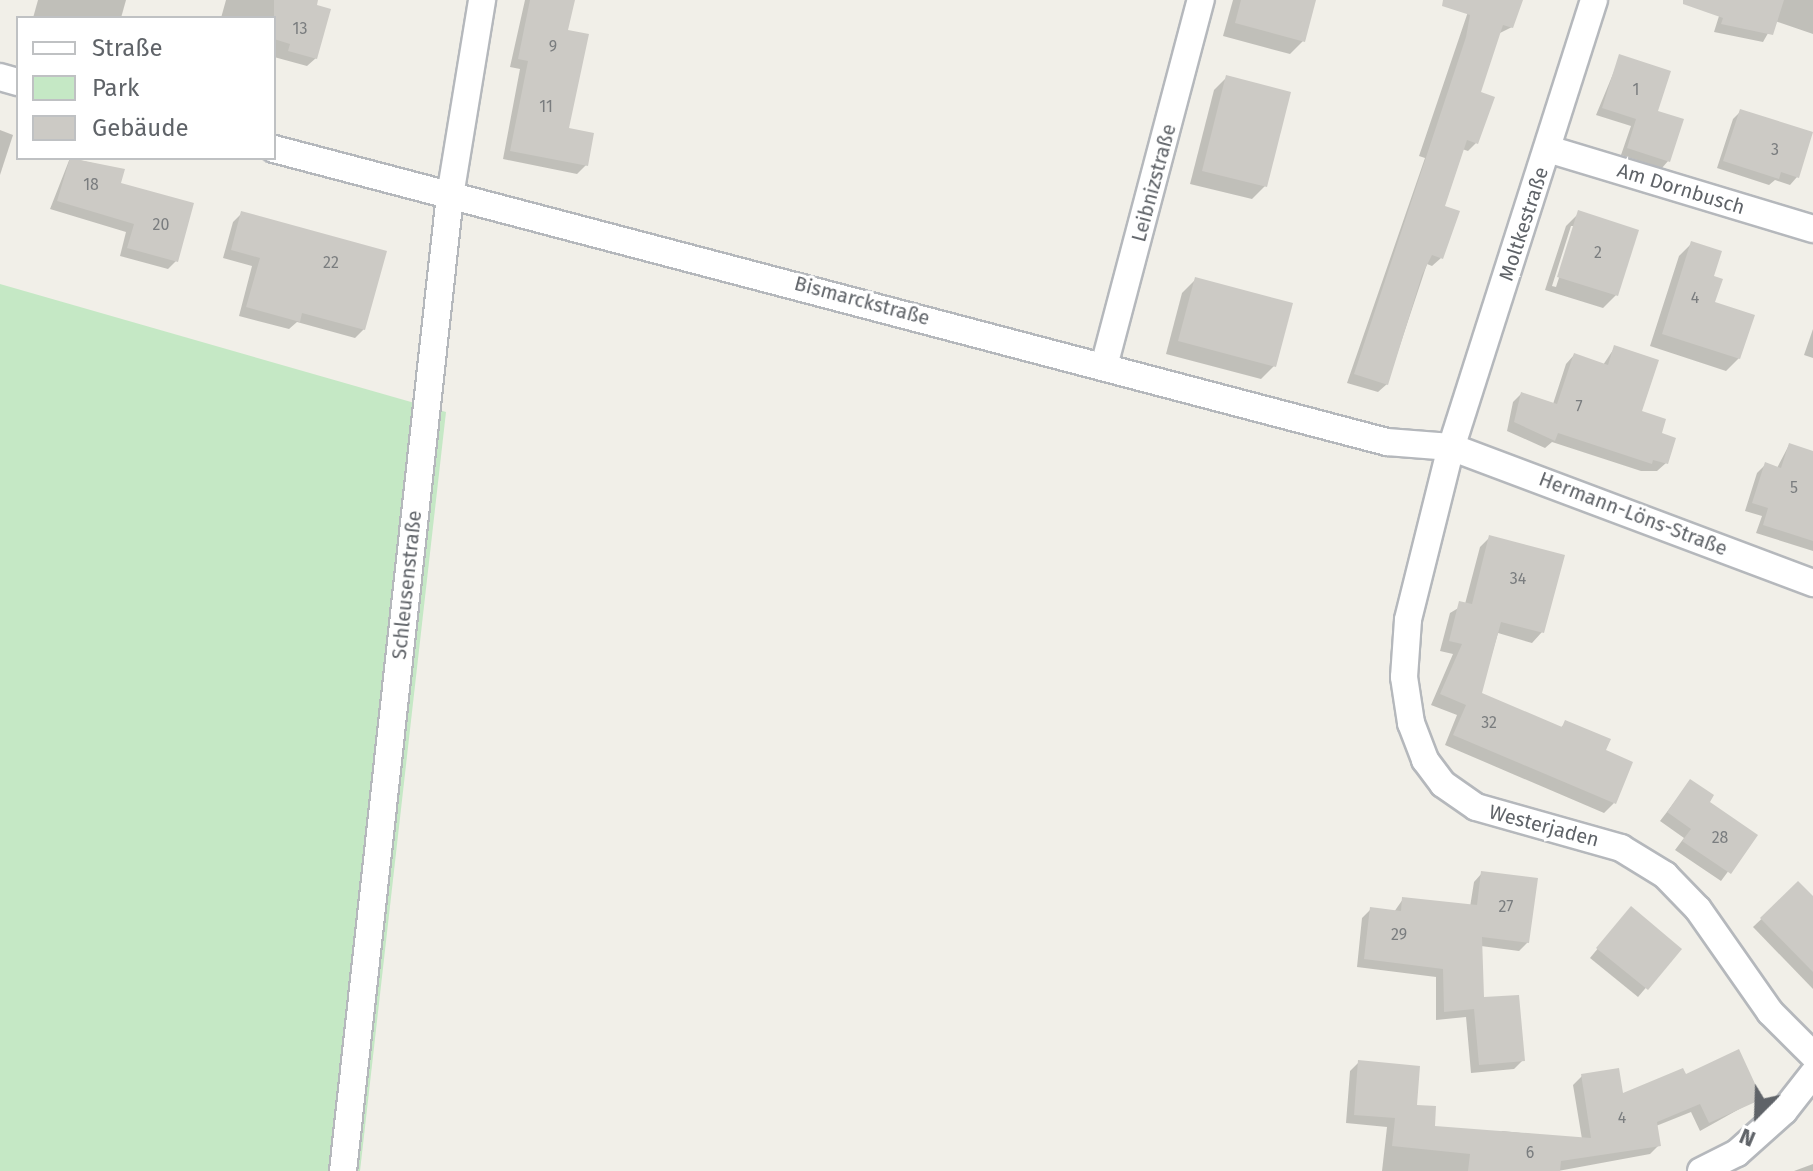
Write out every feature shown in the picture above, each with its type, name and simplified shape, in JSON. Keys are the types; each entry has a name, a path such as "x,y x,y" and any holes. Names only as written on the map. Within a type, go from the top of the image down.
{"street":[{"name":"Schleusenstraße","path":"343,1171 450,196 482,0"},
{"name":"Leibnizstraße","path":"1104,366 1201,0"},
{"name":"Moltkestraße","path":"1451,447 1594,0"},
{"name":"Am Dornbusch","path":"1548,149 1813,229"},
{"name":"Bismarckstraße","path":"276,150 1387,442 1451,447"},
{"name":"Hermann-Löns-Straße","path":"1451,447 1813,583"},
{"name":"Westerjaden","path":"1451,447 1408,620 1404,677 1411,723 1425,760 1443,784 1476,807 1621,848 1665,875 1698,909 1770,1012 1813,1055"},
{"path":"1701,1171 1737,1153 1784,1111 1813,1074"}],"green space":[{"path":"0,284 446,412 360,1171 0,1171"}],"building":[{"path":"274,0 318,0 317,5 331,9 317,59 288,51 290,44 276,40"},
{"path":"530,0 575,0 568,30 589,34 569,128 594,133 588,166 510,151 528,61 518,59"},
{"path":"1241,0 1316,0 1305,42 1235,23"},
{"path":"1443,0 1523,0 1513,28 1503,25 1481,92 1495,97 1478,144 1467,140 1445,206 1460,211 1443,259 1432,255 1422,275 1388,385 1354,374 1466,37 1470,15 1442,6"},
{"path":"1683,0 1784,0 1773,35 1721,24 1723,18 1683,4"},
{"path":"1619,54 1671,71 1658,111 1684,119 1670,162 1627,148 1636,119 1602,108"},
{"path":"1226,75 1291,92 1267,187 1202,171"},
{"path":"1740,109 1813,132 1799,178 1781,172 1779,179 1723,161"},
{"path":"69,160 80,160 125,169 121,183 194,203 178,262 127,248 134,224 57,201"},
{"path":"1578,210 1639,230 1618,296 1557,277"},
{"path":"241,211 387,251 365,330 302,313 300,322 246,307 260,258 231,250"},
{"path":"1691,241 1722,251 1714,276 1723,279 1715,302 1755,315 1740,359 1662,334"},
{"path":"1195,277 1293,303 1276,367 1178,341"},
{"path":"1614,345 1659,360 1642,411 1666,419 1662,433 1676,438 1668,464 1653,460 1652,464 1558,433 1555,441 1514,422 1521,392 1557,404 1574,353 1608,365"},
{"path":"1789,443 1813,451 1813,541 1763,525 1768,508 1752,503 1765,462 1781,468"},
{"path":"1489,535 1565,555 1544,633 1501,622 1482,693 1562,727 1565,720 1611,739 1606,750 1633,762 1616,804 1453,735 1466,705 1440,694 1462,644 1449,641 1459,601 1472,604"},
{"path":"1690,779 1714,795 1710,802 1758,835 1731,874 1682,841 1691,829 1667,812"},
{"path":"1481,871 1538,878 1529,943 1482,937 1484,997 1519,995 1525,1061 1479,1065 1474,1009 1444,1012 1443,969 1364,959 1370,907 1401,911 1402,897 1477,905"},
{"path":"1798,881 1813,896 1813,972 1760,918"},
{"path":"1631,906 1682,949 1648,990 1596,948"},
{"path":"1739,1049 1762,1099 1709,1123 1700,1104 1657,1122 1661,1146 1561,1161 1560,1171 1468,1171 1470,1154 1392,1146 1395,1118 1354,1115 1358,1060 1420,1066 1417,1105 1436,1106 1435,1126 1591,1138 1581,1074 1619,1068 1623,1093 1683,1068 1686,1074"}]}
